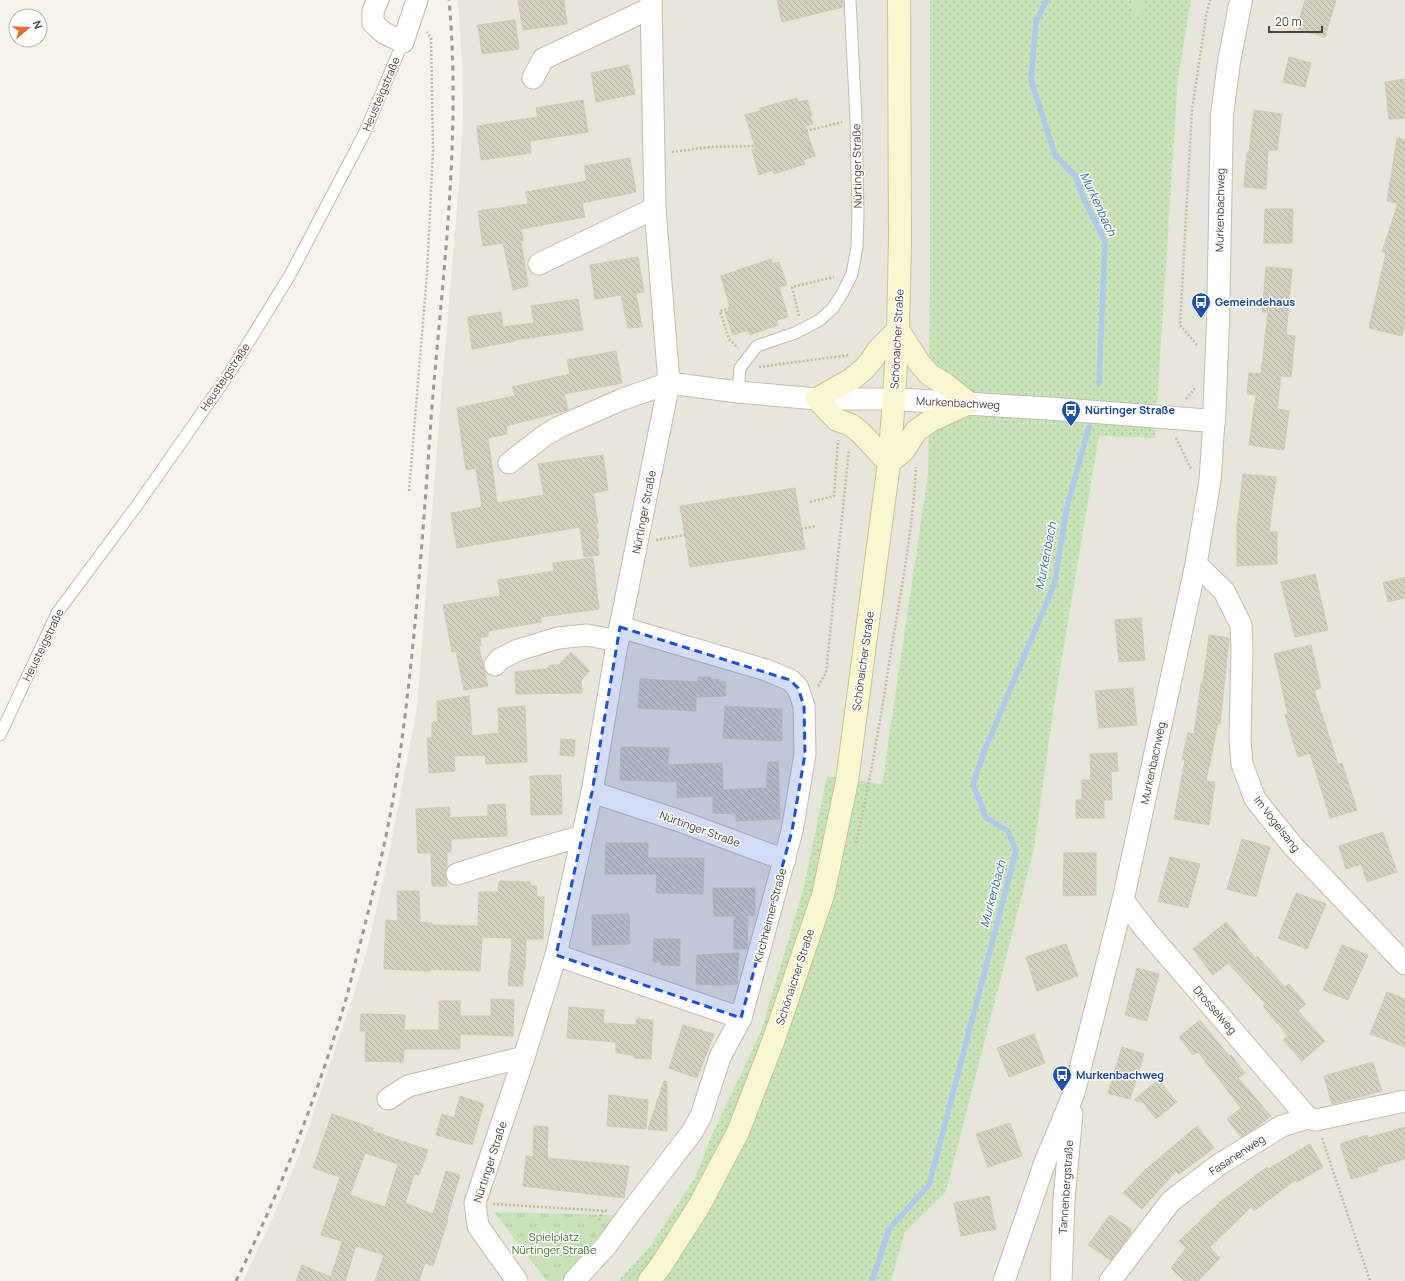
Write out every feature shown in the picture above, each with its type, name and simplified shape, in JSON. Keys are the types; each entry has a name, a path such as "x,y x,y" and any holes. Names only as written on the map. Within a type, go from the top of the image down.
{"main road":[{"name":"Schönaicher Straße","path":"649,1281 660,1267 699,1206 738,1132 774,1039 823,894 847,781 889,463 894,400 898,330 900,241 899,0"},
{"path":"898,330 920,364 930,376 945,384 969,403 930,421 916,431 904,450 889,463 855,436 851,425 838,420 818,399 852,379 864,369 878,350 898,330"}],"street":[{"path":"378,0 373,11 373,23 384,33 403,42"},
{"name":"Murkenbachweg","path":"1004,1281 1045,1162 1074,1093 1123,900 1196,564 1210,481 1214,421 1218,322 1222,115 1229,62 1241,0"},
{"name":"Nürtinger Straße","path":"517,1281 478,1226 475,1203 524,1057 556,955 592,792 619,634 669,383 656,208 651,4 543,59 533,78"},
{"name":"Heusteigstraße","path":"403,42 416,6"},
{"path":"539,264 656,208"},
{"path":"509,463 544,436 559,427 623,399 669,383 738,392 818,399 894,400"},
{"name":"Murkenbachweg","path":"894,400 969,403 1214,421"},
{"name":"Im Vogelsang","path":"1196,564 1224,591 1241,625 1242,649 1240,739 1242,764 1255,799 1292,845 1405,964"},
{"path":"495,665 500,659 518,650 558,638 619,634"},
{"name":"Kirchheimer Straße","path":"574,1281 606,1246 695,1127 701,1116 720,1057 741,1018 785,860 792,831 805,754 804,706 798,688 790,680 766,670 619,634"},
{"name":"Nürtinger Straße","path":"592,792 677,820 785,860"},
{"path":"457,874 582,836"},
{"name":"Drosselweg","path":"1123,900 1144,929 1312,1119"},
{"path":"556,955 741,1018"},
{"path":"388,1099 408,1086 524,1057"},
{"name":"Tannenbergstraße","path":"1061,1281 1064,1199 1074,1093"},
{"name":"Fasanenweg","path":"1110,1281 1171,1201 1220,1164 1282,1126 1405,1101"}],"lane":[{"name":"Nürtinger Straße","path":"740,368 757,346 795,333 820,320 832,308 843,292 852,274 857,247 856,119 850,0"},
{"name":"Heusteigstraße","path":"0,735 57,613 138,504 229,374 290,274 364,134 403,42"},
{"path":"738,392 740,368"}],"path":[{"path":"1199,348 1180,325 1192,110 1206,16 1210,0"},
{"path":"409,491 427,274 433,150 431,38 416,6"},
{"path":"802,132 856,119"},
{"path":"654,154 710,147 755,146"},
{"path":"802,329 792,287 852,274"},
{"path":"730,308 720,311 729,338 739,349 749,356"},
{"path":"740,368 765,367 849,355"},
{"path":"1192,472 1174,434 1173,407 1188,398 1196,386"},
{"path":"804,706 826,673 855,436 839,434 834,496 810,502"},
{"path":"801,529 816,526"},
{"path":"638,544 685,535"},
{"path":"1312,1119 1370,1281"},
{"path":"475,1203 630,1213"}],"highlighted area":[{"path":"620,627 790,680 798,688 804,706 805,754 792,831 741,1018 556,955 592,792"}],"shaded area":[{"path":"458,0 930,0 931,328 928,473 882,784 827,776 803,890 761,1031 711,1137 694,1179 651,1245 618,1281 243,1281 271,1222 301,1150 353,997 367,950 388,859 417,708 459,185 463,115 462,63"},
{"path":"1191,0 1405,0 1405,1281 891,1281 905,1232 946,1192 1034,849 1053,713 1099,436 1155,438 1178,79"},
{"path":"1223,0 1242,0 1219,251 1198,244 1204,114"}],"green space":[{"path":"930,0 1191,0 1178,79 1155,438 1099,436 1053,713 1034,849 946,1192 905,1232 891,1281 618,1281 651,1245 694,1179 711,1137 761,1031 803,890 827,776 882,784 928,473 930,292"},
{"path":"1131,0 1144,0 1144,14 1131,15"},
{"name":"Spielplatz Nürtinger Straße","path":"494,1212 617,1215 560,1281 547,1281"}],"building":[{"path":"518,0 564,0 567,24 523,30"},
{"path":"777,0 843,0 843,7 782,22"},
{"path":"1305,0 1336,0 1325,37 1297,29"},
{"path":"515,20 519,49 482,54 478,25"},
{"path":"1289,57 1311,63 1305,87 1283,82"},
{"path":"629,65 635,94 596,102 591,73"},
{"path":"1405,79 1405,118 1389,119 1385,82"},
{"path":"797,98 798,102 807,100 812,115 810,116 813,124 805,126 815,156 803,160 805,164 774,174 773,170 759,175 752,150 756,149 745,115 760,111 760,108"},
{"path":"583,100 588,132 530,141 531,153 481,160 477,126 538,117 536,108"},
{"path":"1254,110 1282,114 1277,150 1268,150 1266,189 1244,187 1247,152 1249,153"},
{"path":"1397,138 1405,139 1405,326 1402,336 1369,328 1386,253 1382,252 1398,203 1387,201"},
{"path":"630,158 636,192 582,203 585,217 521,229 523,241 521,241 528,286 513,290 503,243 483,246 478,211 528,204 526,192 587,181 584,166"},
{"path":"1265,209 1293,209 1292,243 1264,243"},
{"path":"638,257 644,292 636,293 642,327 628,328 621,295 595,299 590,265"},
{"path":"771,259 772,264 779,262 787,285 779,287 788,317 777,320 778,325 750,335 748,330 733,335 725,312 731,310 721,276"},
{"path":"1266,267 1292,269 1286,335 1295,336 1291,377 1281,376 1277,409 1289,411 1284,450 1249,445 1256,395 1247,394 1249,373 1261,374 1268,312 1262,312"},
{"path":"578,299 583,330 514,340 515,341 472,349 468,317 501,312 503,327 534,323 531,306"},
{"path":"616,351 622,383 564,394 568,410 506,426 507,434 488,438 497,503 544,495 538,464 603,455 608,490 593,493 598,523 596,523 599,538 597,539 599,555 584,557 580,527 457,548 451,513 482,507 476,468 466,470 457,408 515,396 512,387 570,374 567,360"},
{"path":"1243,474 1276,477 1269,532 1277,532 1277,564 1237,566 1237,526"},
{"path":"795,488 805,549 690,567 680,506"},
{"path":"593,558 599,609 541,617 541,622 488,631 488,636 480,638 481,646 479,647 488,686 464,690 456,651 452,652 443,605 500,596 498,580 554,571 553,563"},
{"path":"1315,574 1328,630 1295,637 1281,582"},
{"path":"1405,577 1405,598 1388,602 1383,583"},
{"path":"1141,618 1145,660 1119,662 1115,620"},
{"path":"1209,635 1229,638 1220,724 1218,723 1206,781 1215,782 1209,825 1174,819 1185,760 1182,760 1188,733 1194,734 1201,683 1203,683"},
{"path":"1311,645 1321,688 1314,690 1338,764 1342,763 1357,810 1330,818 1310,753 1298,757 1285,715 1288,714 1274,654"},
{"path":"571,652 590,671 581,680 582,693 516,694 515,672 546,669 550,665 559,665"},
{"path":"698,677 711,677 711,680 719,679 719,682 725,682 726,696 696,697 696,711 638,708 640,679 698,682"},
{"path":"1133,688 1137,725 1099,728 1095,691"},
{"path":"469,696 472,736 499,733 498,708 525,706 527,762 486,764 485,755 454,756 455,771 429,773 427,738 432,738 432,722 438,722 437,701"},
{"path":"725,706 782,709 782,741 723,738"},
{"path":"561,739 575,740 574,756 560,755"},
{"path":"621,747 669,748 668,765 722,763 723,790 766,788 768,762 778,762 780,819 736,821 736,814 713,813 713,796 677,798 677,782 620,780"},
{"path":"1117,753 1118,771 1111,772 1112,800 1104,800 1104,818 1076,818 1076,800 1082,800 1082,780 1091,780 1090,754"},
{"path":"561,775 562,814 531,815 530,776"},
{"path":"505,804 507,836 451,839 451,852 447,852 447,869 445,872 447,886 432,886 431,853 418,853 416,809 449,807 450,818 488,816 488,805"},
{"path":"1383,832 1397,872 1367,882 1361,864 1346,869 1339,846"},
{"path":"1242,839 1270,847 1256,897 1227,889"},
{"path":"606,843 648,843 648,858 704,858 703,894 656,893 657,874 605,874"},
{"path":"1064,853 1096,853 1096,895 1063,896"},
{"path":"1170,857 1200,864 1188,908 1158,901"},
{"path":"499,881 530,882 530,886 537,886 537,897 544,897 543,939 526,939 525,970 510,969 512,938 482,937 480,971 384,969 386,920 398,921 397,891 419,891 420,922 432,923 432,925 478,926 479,892 498,892"},
{"path":"713,888 755,888 755,915 748,916 747,949 734,949 734,916 714,916"},
{"path":"1296,893 1326,904 1307,949 1278,938"},
{"path":"629,914 630,944 592,945 592,915"},
{"path":"1226,922 1255,958 1257,956 1285,987 1289,984 1306,1004 1298,1011 1325,1041 1302,1061 1283,1040 1288,1036 1263,1006 1266,1004 1228,963 1213,975 1193,949"},
{"path":"654,939 680,939 680,966 661,965 661,962 653,962"},
{"path":"1066,944 1078,976 1037,991 1026,957"},
{"path":"1342,945 1368,955 1348,1000 1323,990"},
{"path":"739,953 737,984 696,984 697,955"},
{"path":"1137,968 1159,974 1147,1021 1125,1015"},
{"path":"509,969 523,970 523,986 508,986"},
{"path":"1387,992 1405,999 1405,1047 1370,1034"},
{"path":"491,999 514,1000 513,1036 460,1034 460,1049 404,1049 403,1062 365,1061 366,1031 360,1031 361,1014 405,1015 404,1030 439,1030 439,1001 460,1001 460,1016 491,1016"},
{"path":"569,1007 604,1010 603,1023 636,1025 637,1019 653,1020 651,1059 634,1058 634,1055 616,1053 616,1042 567,1038"},
{"path":"1200,1020 1245,1073 1238,1078 1271,1116 1241,1137 1227,1119 1241,1108 1198,1052 1193,1055 1179,1037"},
{"path":"683,1025 714,1034 697,1078 669,1068"},
{"path":"1034,1034 1045,1063 1009,1077 997,1048"},
{"path":"1122,1047 1144,1054 1130,1099 1108,1093"},
{"path":"1373,1062 1382,1091 1332,1104 1324,1076"},
{"path":"1158,1080 1177,1102 1156,1119 1144,1103 1134,1100"},
{"path":"664,1081 667,1082 667,1131 648,1129"},
{"path":"609,1095 648,1100 646,1129 607,1126"},
{"path":"460,1096 484,1104 472,1145 436,1135 442,1114 454,1118"},
{"path":"332,1114 373,1128 372,1131 428,1150 419,1175 414,1174 405,1203 433,1214 446,1171 460,1175 447,1219 448,1220 433,1266 425,1263 419,1281 375,1281 384,1255 356,1246 345,1281 296,1281 302,1265 331,1277 342,1241 321,1235 340,1177 313,1168","holes":["365,1153 398,1164 385,1207 350,1195"]},
{"path":"1010,1123 1022,1156 988,1167 976,1134"},
{"path":"534,1126 548,1127 547,1158 629,1166 624,1198 523,1186 526,1156 533,1157"},
{"path":"1197,1126 1214,1148 1179,1174 1176,1171 1142,1209 1123,1193 1145,1170"},
{"path":"1405,1127 1405,1159 1377,1167 1378,1171 1351,1179 1340,1144 1367,1135 1368,1138"},
{"path":"1310,1144 1323,1167 1297,1182 1295,1180 1254,1211 1251,1207 1210,1247 1220,1258 1198,1281 1184,1281 1171,1268 1186,1248 1179,1241 1220,1202 1267,1167 1268,1169"},
{"path":"989,1196 996,1229 961,1236 954,1203"},
{"path":"1110,1215 1131,1229 1131,1233 1111,1260 1088,1245"}],"waterway":[{"name":"Murkenbach","path":"1047,0 1036,21 1031,80 1055,155 1076,177 1084,199 1105,242 1099,383"},
{"name":"Murkenbach","path":"872,1281 889,1229 929,1185 1016,851 1008,831 986,818 973,784 984,752 1054,585 1067,507 1089,427"}],"railway":[{"path":"236,1281 283,1177 310,1107 335,1035 348,993 373,891 387,833 394,794 408,695 418,595 450,197 453,99 449,0"}],"place":[{"name":"Gemeindehaus","path":"1201,319"},
{"name":"Nürtinger Straße","path":"1071,427"},
{"name":"Murkenbachweg","path":"1062,1092"}]}
